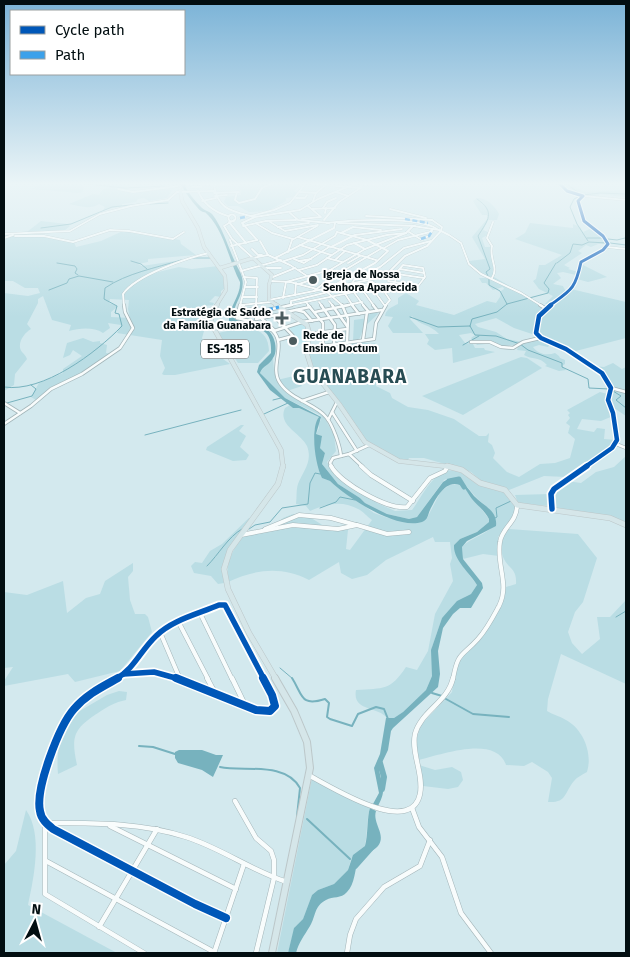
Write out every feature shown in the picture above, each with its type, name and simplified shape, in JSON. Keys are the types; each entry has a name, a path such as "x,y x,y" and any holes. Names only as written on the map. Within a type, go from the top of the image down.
{"main road":[{"path":"197,228 204,247 221,267 252,259 273,276 270,301 308,326 309,334 306,353 309,364 360,437 369,445 399,461 448,466 464,471 483,484 503,489 514,498 517,505 552,508 610,518 626,525"},
{"name":"ES-185","path":"221,267 226,290 211,315 211,322 283,456 282,476 277,486 228,554 224,573 228,589 249,633 286,696 302,729 309,754 309,775 272,953"}],"street":[{"path":"4,234 70,231 76,228"},
{"path":"223,228 230,240 236,263 244,277 245,287 237,318"},
{"path":"225,228 237,245"},
{"path":"234,228 246,243"},
{"path":"244,228 258,240 267,255"},
{"path":"261,228 272,233 294,239"},
{"path":"279,228 286,231 302,228"},
{"path":"288,252 294,239 315,228 326,232"},
{"path":"275,258 334,228 337,232 367,240 388,251 374,263 340,280 338,283 359,314"},
{"path":"341,233 348,228"},
{"path":"353,228 357,234"},
{"path":"362,228 384,230"},
{"path":"366,228 366,234"},
{"path":"286,282 330,270 365,249 408,232 412,228"},
{"path":"421,228 442,231 461,243 470,265 481,274 530,297 545,308"},
{"path":"291,305 292,301 384,277 408,253 427,246 442,231 442,228"},
{"path":"491,228 487,238 492,246 490,254 496,268 496,273 492,278"},
{"path":"594,228 604,236 608,244 606,247"},
{"path":"293,258 299,262 310,259 330,246 357,234 402,229"},
{"path":"12,236 44,236 73,242 110,230 129,231 173,239 184,232"},
{"path":"313,292 328,280 396,240 433,230"},
{"path":"299,270 315,266 340,249 353,243 390,234 408,232 422,240 429,236 433,230"},
{"path":"241,271 293,258 335,236 337,232"},
{"path":"308,233 318,236"},
{"path":"4,238 19,234"},
{"path":"403,234 416,245"},
{"path":"298,237 376,260"},
{"path":"230,240 252,259 267,255"},
{"path":"231,246 258,240"},
{"path":"352,284 358,278 380,267 404,248 431,241"},
{"path":"353,243 365,249"},
{"path":"300,244 332,255"},
{"path":"355,248 359,246"},
{"path":"626,249 606,247 581,262 574,285 545,308 536,327 536,334 541,338 567,350 601,373 611,388 626,392"},
{"path":"252,249 258,255 267,255 275,258 307,276"},
{"path":"334,260 346,251"},
{"path":"4,424 31,406 51,389 82,374 123,345 133,328 126,312 122,294 130,285 144,277 175,265 184,259 209,253"},
{"path":"348,263 360,255"},
{"path":"327,258 342,263"},
{"path":"395,282 399,269 402,266 424,271"},
{"path":"262,267 281,268"},
{"path":"273,276 295,268"},
{"path":"399,269 424,271"},
{"path":"384,277 388,281 417,286 424,278 424,271"},
{"path":"358,278 387,273"},
{"path":"397,274 424,278"},
{"path":"244,277 257,277 256,318 260,319 274,331 278,340 276,376 285,389 322,414 327,420 340,447 341,456"},
{"path":"271,281 286,282 321,290"},
{"path":"297,284 308,281"},
{"path":"267,310 383,286 388,281"},
{"path":"283,298 286,282"},
{"path":"363,340 368,312 351,287 375,283 379,286"},
{"path":"295,295 297,284"},
{"path":"366,284 385,306"},
{"path":"305,293 308,286"},
{"path":"306,302 324,323 323,346 374,339 374,326 382,310 390,300 383,286"},
{"path":"245,287 258,287"},
{"path":"241,304 257,304 305,293 340,288"},
{"path":"362,289 377,310"},
{"path":"327,292 344,306 348,315 347,343"},
{"path":"243,297 257,297"},
{"path":"329,301 347,328"},
{"path":"319,302 331,318 336,330 334,345"},
{"path":"314,312 362,302"},
{"path":"542,304 550,305"},
{"path":"260,319 275,317 286,312 310,307"},
{"path":"238,311 257,309"},
{"path":"296,310 304,312 312,321"},
{"path":"237,318 274,331 302,322 382,310"},
{"path":"237,318 256,315"},
{"path":"275,317 293,336 278,340"},
{"path":"309,334 347,328"},
{"path":"471,342 490,342 502,347 513,348 523,342 541,338"},
{"path":"552,508 551,494 554,489 616,444 617,437 613,412 608,399 611,388"},
{"path":"302,401 329,392"},
{"path":"327,420 337,402"},
{"path":"4,403 20,413"},
{"path":"332,412 357,451"},
{"path":"616,444 626,448"},
{"path":"369,445 349,454 333,458 330,462 335,472 368,494 400,509 406,508 429,479 445,471 448,466"},
{"path":"349,454 372,475 413,501"},
{"path":"309,775 379,810 398,813 412,808 418,801 421,793 414,747 416,732 421,722 448,693 457,660 480,637 502,599 504,583 500,541 503,533 516,518 517,505"},
{"path":"252,533 273,527 299,515 331,518 387,534 409,532"},
{"path":"241,535 293,525 341,529 357,525"},
{"path":"124,674 154,672 180,679 260,711 267,712 273,708 275,703 224,605 200,613 160,632 124,674 88,696 64,722 49,756 39,810 45,822 46,861 43,888 45,894 144,953"},
{"path":"200,613 245,705"},
{"path":"179,622 214,692"},
{"path":"160,632 180,679"},
{"path":"241,636 249,633"},
{"path":"235,801 256,838 272,854 274,878 256,953"},
{"path":"412,808 417,823 442,856 461,914 491,953"},
{"path":"45,822 157,829 194,840 274,878 288,882"},
{"path":"45,822 93,851 194,904 226,918"},
{"path":"107,825 236,889"},
{"path":"99,927 157,829"},
{"path":"347,953 350,935 356,919 384,887 420,866 430,840"},
{"path":"46,861 214,952 244,864"}],"shaded area":[{"path":"33,228 68,228 64,231 27,232"},
{"path":"218,228 220,228 224,234 242,278 242,291 235,308 234,318 264,328 272,336 276,351 275,355 260,373 285,398 321,417 316,434 322,436 320,448 325,453 322,464 338,484 365,503 387,514 409,519 417,517 443,482 448,479 457,479 489,508 495,516 496,526 467,541 462,547 463,559 482,583 483,588 471,608 460,608 443,628 438,651 440,674 438,687 391,731 388,750 379,769 383,792 378,806 373,804 379,793 374,768 380,754 386,718 394,718 403,712 426,690 432,676 431,650 442,618 457,601 471,594 477,585 456,556 454,545 460,539 477,532 489,522 489,519 460,485 450,485 441,492 426,520 411,523 386,517 373,511 348,496 330,481 322,478 314,446 316,422 319,417 299,408 293,408 270,390 257,372 259,365 271,353 267,334 262,330 241,327 229,321 230,311 239,292 240,282"},
{"path":"480,228 484,228 483,230 488,232 488,235 482,238 485,247 493,247 494,277 544,306 534,330 536,334 551,343 548,347 539,345 533,347 543,354 555,353 565,360 565,364 562,366 566,370 559,371 545,366 547,365 541,360 524,355 526,351 517,350 518,347 515,345 502,346 495,343 477,345 471,338 475,335 471,333 459,335 465,343 473,344 475,348 484,348 485,350 495,352 453,363 452,348 435,350 427,344 429,340 425,334 439,334 432,328 418,322 412,316 410,319 423,333 393,333 388,326 393,317 385,316 387,312 398,304 398,298 406,293 419,301 416,305 454,315 487,301 496,303 501,291 504,289 503,287 493,290 486,283 482,283 479,278 489,278 470,265 469,261 485,259 472,237","holes":["496,318 514,328 535,335 539,339 522,342 507,339 496,332 478,327 475,324"]},
{"path":"528,228 580,228 583,232 592,228 605,239 607,244 598,244 591,247 586,245 578,251 582,253 564,265 570,268 568,269 578,272 576,275 563,272 557,273 561,278 553,284 563,286 566,292 549,304 545,304 553,296 539,289 533,281 536,279 539,265 545,265 562,255 515,239 525,233"},
{"path":"125,230 180,240 181,244 196,255 148,259 148,262 138,264 142,266 175,261 154,273 179,267 192,269 218,266 223,273 225,288 221,291 221,297 215,296 209,302 214,303 213,305 205,306 200,315 200,326 204,331 202,338 206,347 230,364 175,375 164,375 162,374 165,368 160,356 162,340 117,333 121,325 108,323 110,328 103,333 87,329 69,331 71,325 52,320 43,296 38,299 38,303 27,324 31,329 23,336 20,342 20,349 27,359 15,374 14,385 4,391 4,293 28,296 40,293 38,288 25,288 13,281 4,281 4,234 44,236 74,242 76,247 101,241","holes":["110,299 129,300 130,318 111,317 111,312 118,306 109,303"]},
{"path":"581,264 607,277 588,282 577,279"},
{"path":"571,289 626,302 626,338 572,352 539,335 537,331 542,316"},
{"path":"376,311 378,314 364,327 359,340 370,344 375,343 380,356 380,371 375,372 373,375 384,377 376,381 376,386 390,393 392,398 408,407 428,410 454,419 479,436 486,436 489,433 488,442 492,445 495,453 493,458 507,472 519,477 540,464 555,463 570,458 575,439 568,433 570,426 566,423 570,418 568,415 570,413 567,410 600,392 607,394 613,416 601,421 582,419 577,429 594,432 597,428 605,429 604,439 616,440 612,446 566,477 544,476 509,490 485,484 471,472 424,458 409,458 407,462 397,459 367,442 341,403 316,374 308,349 353,341 354,320 368,318 368,312"},
{"path":"303,323 307,329 305,343 290,346 285,339 295,336 289,327"},
{"path":"247,327 257,330 266,337 269,351 258,363 238,363 218,333"},
{"path":"83,338 93,342 100,341 100,343 107,345 106,353 113,354 36,400 31,397 39,383 63,373 63,369 82,356 73,350 70,355 63,358 67,343"},
{"path":"521,357 527,358 542,368 463,415 422,396"},
{"path":"273,358 277,380 294,376 302,386 287,391 323,415 334,435 336,451 327,462 334,473 372,497 377,503 395,511 412,510 436,477 450,470 463,473 475,483 501,489 516,504 514,516 498,537 499,556 483,554 463,559 462,547 485,533 496,522 489,509 458,479 444,480 417,517 409,519 387,514 365,503 338,484 322,464 325,453 320,448 319,443 322,438 316,434 319,428 318,422 321,420 320,415 285,398 262,376 260,372"},
{"path":"613,363 622,369 626,367 626,390 624,391 626,392 626,416 614,408 610,398 613,387 604,373 593,366 604,367"},
{"path":"290,405 293,408 299,408 319,417 314,430 314,440 322,478 330,481 374,513 388,518 416,522 427,518 441,491 450,485 459,484 466,489 489,519 489,522 477,532 460,539 454,545 461,564 477,585 471,594 465,597 442,618 432,647 432,676 426,690 394,718 387,718 383,714 362,705 356,697 356,690 386,687 406,667 417,670 428,651 435,614 453,581 450,564 452,558 450,542 435,542 433,537 386,560 367,575 352,579 341,573 339,562 309,580 289,573 268,571 248,574 228,582 227,574 231,555 246,532 273,527 283,518 293,514 308,516 324,526 348,530 346,549 350,550 372,520 360,510 347,505 335,504 310,511 306,506 296,504 297,486 307,466 309,452 304,441 284,419 285,408"},
{"path":"241,425 244,425 239,431 246,436 240,447 249,455 246,460 233,461 206,450 207,447"},
{"path":"626,456 626,526 618,521 553,508 554,493 566,481 581,483 596,472 614,467"},
{"path":"550,494 551,505 548,506 518,503 515,495"},
{"path":"249,518 251,519 226,556 223,573 224,583 218,584 211,576 194,573 191,566 195,562 202,563 210,551 222,544"},
{"path":"509,529 578,534 597,558 583,602 575,612 568,632 572,643 582,654 600,639 597,617 610,617 626,600 626,684 561,654 548,699 547,711 572,724 582,735 589,757 589,765 587,772 575,780 562,799 554,802 548,802 552,778 548,772 532,762 524,766 506,765 500,756 491,750 480,748 453,751 418,760 416,741 421,725 452,692 455,672 462,655 481,638 504,599 506,587 516,584 514,572 502,555 503,539"},
{"path":"133,563 133,571 128,577 130,600 135,614 145,614 148,617 152,632 120,671 75,682 68,674 4,686 4,681 13,667 4,668 4,592 27,595 63,581 67,613 86,598 100,594 105,581"},
{"path":"119,691 127,692 126,700 108,707 83,724 74,740 77,765 58,774 59,746 66,719 107,695"},
{"path":"179,750 202,750 216,755 223,755 213,777 202,770 178,763 175,758 175,752"},
{"path":"419,765 435,770 452,767 461,772 463,780 458,787 448,789 423,786"},
{"path":"312,778 370,808 365,846 351,859 348,870 334,884 318,890 312,895 303,919 295,927 288,953 277,953"},
{"path":"370,808 376,811 375,815 381,838 378,846 358,859 353,881 350,889 345,894 329,899 319,905 296,953 288,953 294,928 303,919 312,895 318,890 334,884 348,870 353,855 365,846"},
{"path":"26,810 31,820 36,843 33,882 28,905 117,953 4,953 4,865 16,851"}],"waterway":[{"path":"483,228 478,236 490,269 486,272 488,276"},
{"path":"579,228 588,241"},
{"path":"587,238 603,238"},
{"path":"608,239 617,240 625,238"},
{"path":"557,263 570,253 573,244 582,245 589,242 607,243"},
{"path":"610,243 626,245"},
{"path":"193,258 210,258"},
{"path":"4,387 35,384 68,369 84,359 122,326 119,314 115,313 117,306 104,299 105,288 132,275 181,260"},
{"path":"131,261 141,264 147,269"},
{"path":"57,263 75,266 77,269 75,273 78,275"},
{"path":"507,304 548,293 549,289 544,283 556,263"},
{"path":"49,290 67,283 69,279 79,276 113,282"},
{"path":"489,278 489,285 500,291 507,304"},
{"path":"470,326 472,319 497,312 507,304"},
{"path":"410,317 438,327 470,326"},
{"path":"470,326 475,335 496,336 520,344 528,350 562,363 562,367 588,379 589,388 609,389"},
{"path":"463,345 479,336"},
{"path":"7,403 32,396 36,389 31,385"},
{"path":"613,391 621,396 616,400 626,408"},
{"path":"273,400 281,398"},
{"path":"264,414 288,403"},
{"path":"145,435 241,410"},
{"path":"249,529 255,525 270,522 282,508 308,504 310,483 315,473 320,474"},
{"path":"449,481 459,479 464,487"},
{"path":"320,508 336,502 340,497 355,500"},
{"path":"495,518 497,517 496,508 511,501"},
{"path":"207,566 228,541 242,529"},
{"path":"616,617 626,611"},
{"path":"280,668 292,678"},
{"path":"292,678 303,698 311,701 325,699 329,703 327,717 330,719 352,726 358,714 376,707 384,709 388,719"},
{"path":"432,693 442,696"},
{"path":"446,699 473,714 509,717"},
{"path":"139,746 153,747 175,754"},
{"path":"380,763 384,777 382,789"},
{"path":"220,767 263,769 285,774 300,788 297,816"},
{"path":"307,819 350,859"},
{"path":"355,866 371,848"}],"marked path":[{"path":"421,239 429,236 432,231"},
{"path":"267,310 279,307"}],"cycle path":[{"path":"552,509 551,494 554,489 612,448 617,440 613,413 608,400 611,388 602,373 566,349 541,338 536,333 536,324 539,316 575,285 581,262 603,250 608,244 603,236 592,228"},
{"path":"124,674 154,672 165,674 210,690 256,710 270,711 275,706 272,695 225,605 219,605 180,621 160,632 150,641 125,673 83,699 66,719 55,742 40,795 39,807 42,818 53,829 195,904 226,918"}],"place":[{"name":"Igreja de Nossa Senhora Aparecida","path":"313,280"},
{"name":"Estratégia de Saúde da Família Guanabara","path":"282,318"},
{"name":"Rede de Ensino Doctum","path":"293,341"}],"district":[{"name":"GUANABARA","path":"350,376"}]}
